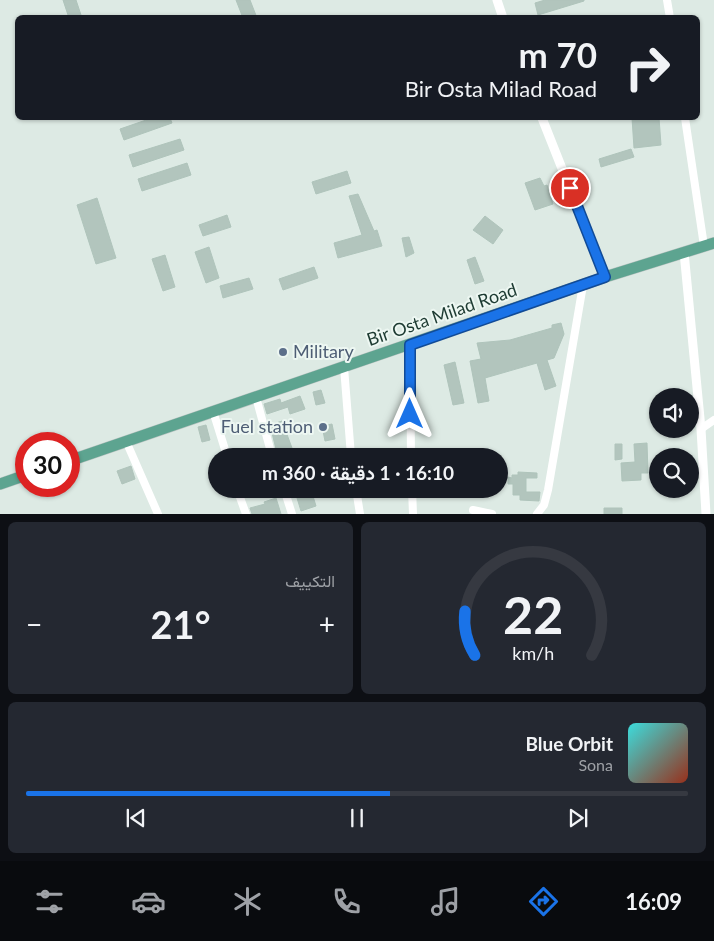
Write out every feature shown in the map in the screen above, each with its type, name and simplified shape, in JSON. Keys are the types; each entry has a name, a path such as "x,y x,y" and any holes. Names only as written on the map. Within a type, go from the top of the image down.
{"main road":[{"name":"Bir Osta Milad Road","path":"80,456 605,277 709,244"},
{"path":"0,484 15,479"}],"street":[{"path":"497,0 503,15"},
{"path":"666,0 669,15"},
{"path":"543,120 605,277"},
{"path":"685,120 709,244"},
{"path":"684,252 701,429 706,514"},
{"path":"537,514 544,506 548,490 583,286"},
{"path":"410,345 411,448"},
{"path":"344,367 350,448"},
{"path":"256,397 270,448"},
{"path":"213,411 225,448"},
{"path":"701,429 714,420"},
{"path":"126,441 158,514"},
{"path":"240,498 246,514"},
{"path":"287,498 292,514"},
{"path":"357,498 360,514"},
{"path":"412,498 413,514"},
{"path":"474,510 492,514"}],"building":[{"path":"63,0 76,0 81,15 68,15"},
{"path":"236,0 250,0 256,15 242,15"},
{"path":"545,0 584,1 538,15 535,3"},
{"path":"146,120 171,120 172,123 124,140 120,129"},
{"path":"632,120 659,120 661,145 634,148"},
{"path":"180,139 184,150 133,167 129,155"},
{"path":"631,149 634,157 601,167 599,159"},
{"path":"187,163 191,175 142,191 138,179"},
{"path":"347,171 351,183 316,194 312,182"},
{"path":"540,178 544,186 547,185 549,193 555,191 557,196 551,198 553,204 535,210 525,183"},
{"path":"358,194 374,231 377,230 382,246 338,258 334,243 362,235 349,196"},
{"path":"97,198 116,258 96,264 77,205"},
{"path":"227,215 231,227 203,236 199,225"},
{"path":"485,216 503,230 493,244 473,230"},
{"path":"409,237 414,253 406,257 402,238"},
{"path":"209,247 219,278 206,283 195,252"},
{"path":"165,255 175,287 163,291 152,259"},
{"path":"475,257 484,281 475,284 467,260"},
{"path":"314,267 318,278 283,290 279,279"},
{"path":"249,278 253,289 223,298 220,286"},
{"path":"561,323 564,334 554,358 547,360 556,386 545,390 537,363 485,378 489,401 478,403 470,361 481,359 477,343 510,340 552,328 552,325"},
{"path":"455,362 464,403 453,405 444,365"},
{"path":"321,390 325,403 316,405 313,392"},
{"path":"300,396 305,409 290,414 288,407 267,414 264,404 280,399 281,403"},
{"path":"282,421 292,448 276,448 270,425"},
{"path":"332,424 335,439 325,441 322,426"},
{"path":"206,425 210,440 202,442 198,427"},
{"path":"647,443 648,473 641,473 641,480 622,481 621,463 635,462 634,444"},
{"path":"615,444 622,444 622,459 615,460"},
{"path":"131,466 135,479 122,484 117,471"},
{"path":"518,472 537,473 537,478 526,478 526,492 540,492 539,501 520,500 520,495 513,495 513,484 508,484 508,477 512,478 512,475 518,475"},
{"path":"276,498 281,514 252,514 250,508 265,504 264,502"},
{"path":"297,498 314,498 316,506 301,511"},
{"path":"604,508 622,508 622,514 604,514"}],"place":[{"name":"Military","path":"283,352"},
{"name":"Fuel station","path":"323,427"}],"route":[{"path":"410,414 410,345 605,277 570,188"}]}
